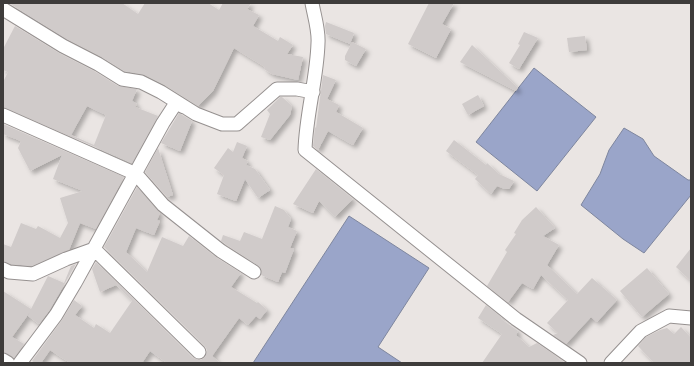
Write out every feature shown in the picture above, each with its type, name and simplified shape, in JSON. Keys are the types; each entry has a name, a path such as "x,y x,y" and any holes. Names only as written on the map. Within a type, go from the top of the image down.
{"street":[{"path":"312,3 318,41 313,92 306,131 305,150 516,319 580,363"},
{"path":"3,9 63,46 98,64 122,79 141,82 161,92 196,114"},
{"path":"20,363 56,315 176,103 196,114 222,124 237,124 278,89 297,89 313,92"},
{"path":"3,116 136,174 163,205 221,250 254,272"},
{"path":"3,269 9,272 32,274 94,249"},
{"path":"94,249 198,352"},
{"path":"610,363 641,331 669,316 691,318"},
{"path":"3,360 8,363"}],"water":[{"path":"534,68 596,117 537,191 476,142"},
{"path":"624,128 643,139 654,156 688,180 691,180 691,195 644,253 623,239 581,205 600,174 609,150"},
{"path":"349,216 429,268 378,347 402,363 253,363"}],"building":[{"path":"9,3 122,3 138,14 145,3 208,3 219,10 223,3 251,3 247,9 259,15 253,26 278,41 280,37 293,45 287,54 303,57 298,80 272,74 264,69 265,67 234,48 213,91 198,106 165,85 145,75 125,71 67,39"},
{"path":"429,3 454,3 442,24 451,29 436,58 408,44"},
{"path":"326,22 354,33 350,44 326,34"},
{"path":"15,26 118,86 137,89 132,101 137,104 135,107 158,116 132,163 3,107 3,82 8,72 3,70 3,49","holes":["87,106 106,115 94,145 71,135"]},
{"path":"524,32 538,38 519,69 509,63 520,45 518,44"},
{"path":"585,36 587,50 569,52 567,38"},
{"path":"352,42 366,49 356,66 345,60 345,56"},
{"path":"472,45 518,88 516,91 460,62"},
{"path":"323,75 336,80 327,99 339,105 336,112 363,128 353,145 328,131 318,150 313,146"},
{"path":"478,95 484,106 468,115 462,104"},
{"path":"280,97 292,106 290,115 270,140 261,137 270,114 267,110"},
{"path":"179,113 192,121 180,151 161,143"},
{"path":"3,124 124,177 96,229 80,223 69,250 32,266 11,264 3,261 3,244 11,247 21,223 36,229 38,226 60,238 68,223 60,198 83,191 53,179 62,155 30,171 18,148 21,141 3,134"},
{"path":"454,140 486,165 487,163 499,174 514,181 509,189 497,186 491,194 475,179 478,175 446,151"},
{"path":"237,142 247,146 242,158 248,161 246,165 255,169 270,190 258,198 245,179 236,201 217,194 224,175 214,168 228,148 233,152"},
{"path":"158,148 173,195 167,197 145,172"},
{"path":"316,169 353,199 335,217 319,201 313,213 293,204"},
{"path":"137,187 160,213 157,220 160,221 154,235 136,228 126,252 147,272 162,237 183,246 189,236 217,258 241,273 231,287 257,303 258,302 267,310 260,319 256,316 248,325 239,318 212,356 220,363 167,363 150,351 142,363 70,363 50,350 41,363 35,363 32,361 62,320 74,300 82,306 75,315 94,328 96,324 110,333 132,301 116,285 100,292 92,269 96,262 193,358 201,360 205,357 207,350 205,346 104,247"},
{"path":"275,206 284,210 291,219 288,227 297,231 290,248 294,249 285,273 282,272 278,282 261,275 261,269 259,266 221,241 223,235 240,241 244,232 262,239"},
{"path":"536,207 555,228 543,236 559,245 547,265 577,294 592,278 617,300 597,322 591,317 566,344 553,335 558,333 547,323 568,300 541,275 533,289 522,283 508,302 487,286 507,252 505,250 516,234 514,233 522,220"},
{"path":"691,248 691,281 676,267"},
{"path":"76,264 49,311 39,324 28,316 30,312 12,337 24,344 14,358 3,352 3,291 31,309 48,276 64,283 71,266"},
{"path":"647,268 669,294 642,317 620,291"},
{"path":"486,305 502,318 501,319 518,331 516,335 529,347 537,343 556,356 562,363 482,363 502,334 478,318"},
{"path":"681,327 691,338 691,363 654,363 638,346 646,337 660,330 667,328 674,334"}]}
